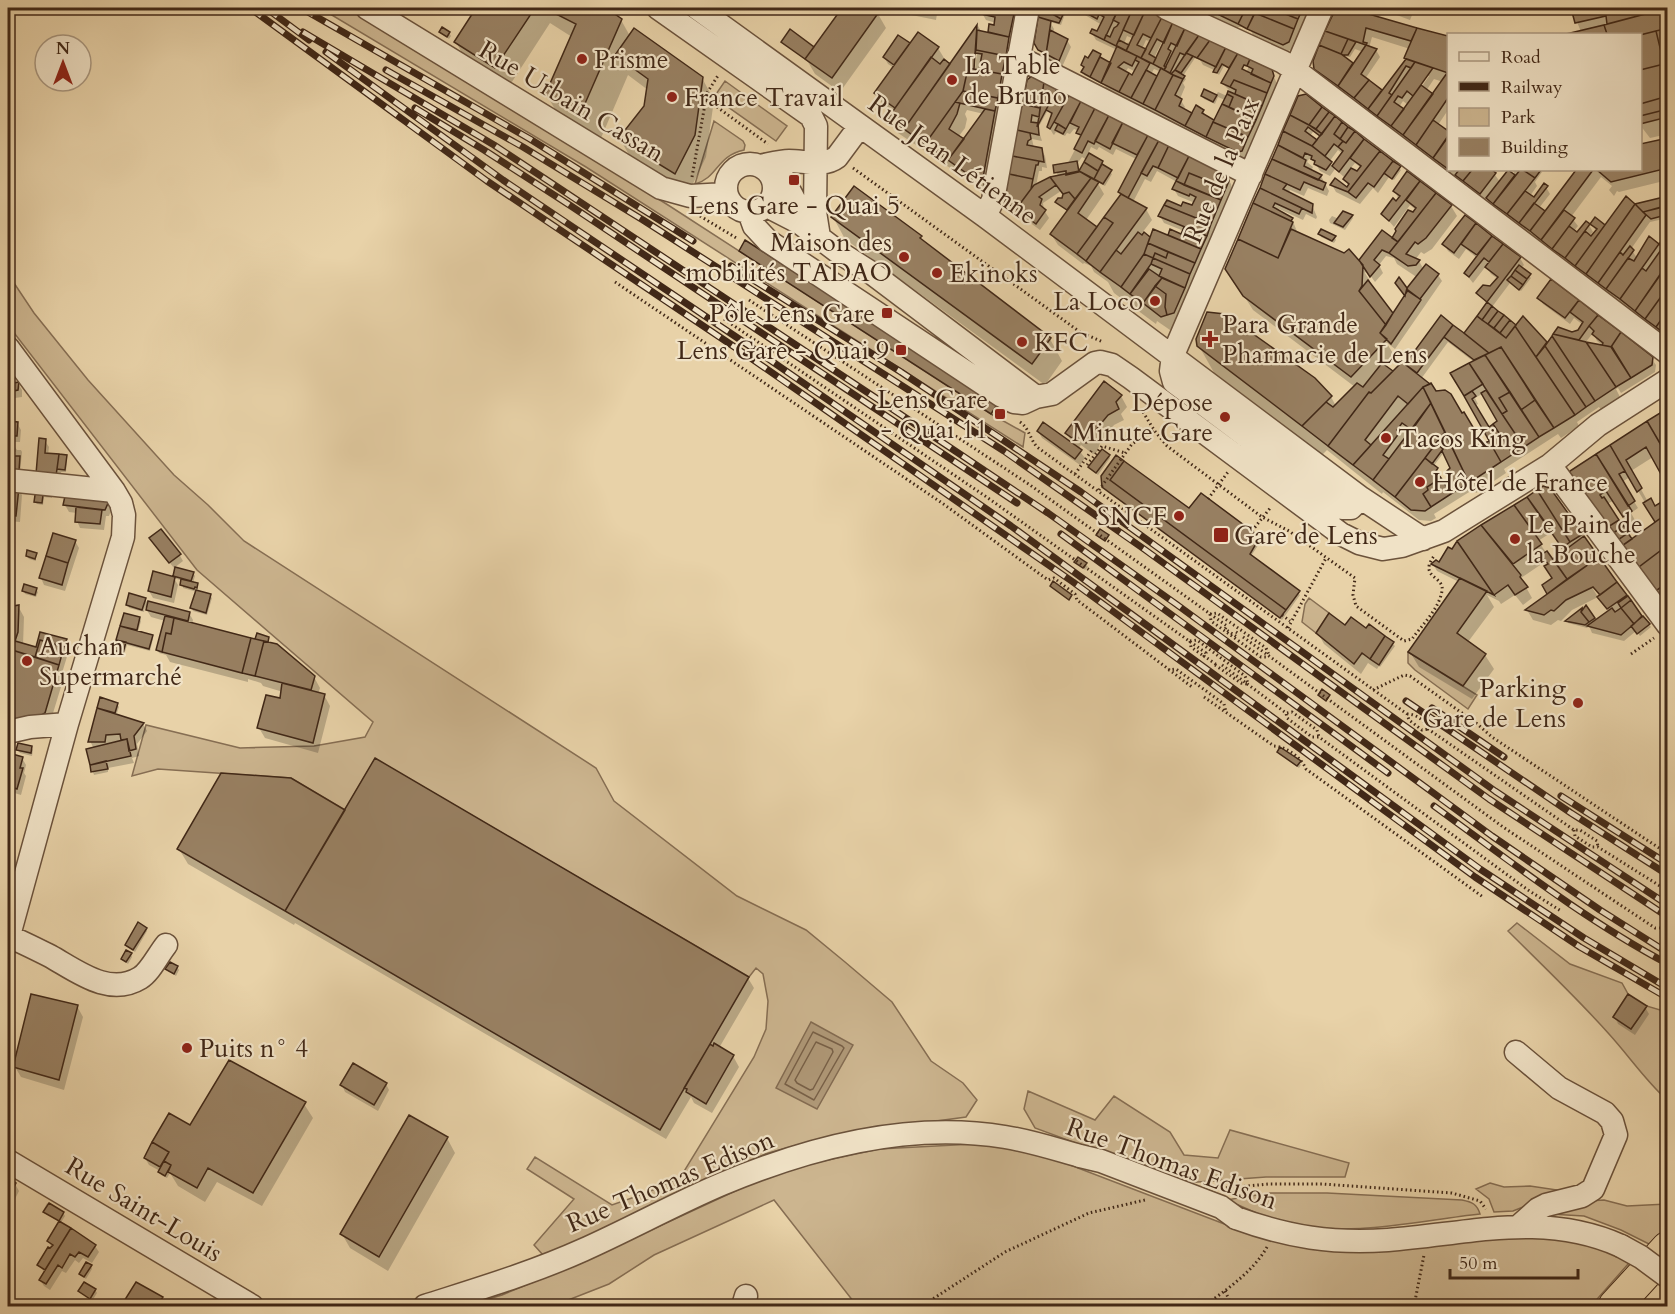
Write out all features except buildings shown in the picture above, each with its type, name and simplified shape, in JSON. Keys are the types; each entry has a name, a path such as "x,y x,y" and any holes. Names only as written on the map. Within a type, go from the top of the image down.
{"highway":[{"path":"1615,1306 1668,1248"},
{"path":"1641,1306 1668,1277"}],"street":[{"name":"Rue Urbain Cassan","path":"367,8 661,188 690,196 726,194"},
{"path":"658,8 811,116 826,159 815,212 819,237"},
{"name":"Rue Jean Létienne","path":"697,8 722,16 860,126 1173,355 1361,498 1423,539"},
{"path":"985,216 993,200 1028,8"},
{"path":"1166,8 1283,62 1295,70 1668,353"},
{"name":"Rue de la Paix","path":"1173,355 1322,8"},
{"path":"1018,57 1251,176"},
{"path":"860,126 826,159 787,161 769,159 734,169 727,181 726,194 735,207 758,209 801,223 945,326 1036,397"},
{"path":"769,159 774,186 772,198 758,209 754,226 768,241 1002,396 1014,402 1023,403 1036,397 1052,394 1095,363 1106,362 1116,367 1349,539 1383,549 1423,539 1550,465 1598,440 1668,396"},
{"path":"769,159 782,173 797,205 801,223"},
{"path":"11,358 114,491 121,503 124,515 123,537 67,724 8,937 52,957 82,975 114,986 127,985 143,977 165,945"},
{"path":"1550,465 1598,425 1668,381"},
{"path":"1550,465 1663,630"},
{"path":"8,480 114,491"},
{"path":"8,732 30,727 67,724"},
{"path":"1516,1052 1559,1088 1605,1113 1612,1121 1616,1135 1593,1189 1582,1196 1538,1209 1519,1227"},
{"name":"Rue Thomas Edison","path":"425,1306 506,1280 580,1251 747,1174 842,1145 923,1133 971,1133 1026,1141 1101,1161 1221,1207 1236,1218 1272,1231 1332,1241 1387,1240 1519,1227 1562,1228 1584,1232 1621,1246 1641,1257 1668,1277"},
{"name":"Rue Saint-Louis","path":"8,1161 252,1306"}],"path":[{"path":"707,93 720,73"},
{"path":"706,99 769,159"},
{"path":"826,159 1080,332 1108,344"},
{"path":"615,282 942,503 1048,580 1054,578 1075,594 1077,600 1191,687"},
{"path":"749,300 1030,486 1227,626 1226,629 1237,634"},
{"path":"724,319 969,484 1190,641 1206,653 1204,656 1217,665"},
{"path":"1143,411 1167,446 1262,517 1289,531 1355,578 1353,595 1356,606 1404,641 1409,641 1437,603 1442,592 1439,582 1432,578 1429,563 1439,550 1449,544 1423,539"},
{"path":"1099,490 1132,444 1154,430"},
{"path":"1029,433 1037,447 1175,543 1373,690 1407,714 1413,714 1427,724 1428,729 1574,830 1580,830 1597,841 1598,847"},
{"path":"1087,465 1102,446 1125,453"},
{"path":"1075,474 1092,450"},
{"path":"1288,628 1326,558"},
{"path":"1210,614 1217,613 1232,623 1266,648 1270,657"},
{"path":"1210,614 1211,621 1226,632 1261,657 1270,657"},
{"path":"1282,615 1291,621"},
{"path":"1226,632 1232,623"},
{"path":"1631,654 1663,630"},
{"path":"1243,637 1503,827 1654,928 1668,928"},
{"path":"1190,641 1197,640 1245,676 1249,684"},
{"path":"1190,641 1191,647 1206,658 1241,683 1249,684"},
{"path":"1206,658 1211,651"},
{"path":"1222,665 1286,713 1287,718 1312,737 1319,737 1528,890 1561,911"},
{"path":"1168,670 1176,669 1224,704 1226,713"},
{"path":"1373,690 1404,675 1410,676 1492,737 1668,854"},
{"path":"1204,697 1274,746 1283,746 1303,761 1306,769 1483,897"},
{"path":"1286,713 1292,712 1317,730 1319,737"},
{"path":"1407,714 1409,720 1422,730 1428,729"},
{"path":"1574,830 1575,836 1592,848 1598,847 1668,891"},
{"path":"1223,1189 1322,1184 1452,1193 1480,1201 1490,1217"},
{"path":"922,1306 1005,1252 1089,1214 1146,1200"},
{"path":"1204,1306 1225,1291 1262,1257 1272,1231"},
{"path":"1414,1306 1427,1236"},
{"path":"1225,1291 1232,1306"}],"green space":[{"path":"320,8 352,8 668,205 991,414 1025,433 1023,447 586,167"},
{"path":"725,81 787,126 776,141 714,97"},
{"path":"714,121 743,141 744,150 728,157 708,177 695,184"},
{"path":"8,274 34,313 88,380 174,475 244,541 596,768 614,801 737,896 806,930 892,1002 931,1061 963,1083 977,1100 966,1117 862,1131 765,1154 544,1256 534,1245 574,1199 527,1169 535,1157 612,1205 680,1178 754,1057 766,1029 768,1001 763,974 756,968 749,977 375,759 345,810 291,778 158,769 132,776 146,725 240,748 314,746 365,737 373,722 197,570 8,325"},
{"path":"1309,598 1329,613 1316,633 1302,622 1305,604"},
{"path":"1408,652 1477,695 1468,709 1415,670 1408,663"},
{"path":"1517,923 1570,964 1622,983 1628,994 1613,1017 1631,1029 1647,1006 1667,1012 1667,1100 1597,1021 1508,931"},
{"path":"1028,1091 1095,1120 1114,1096 1170,1132 1184,1155 1218,1158 1230,1130 1349,1163 1345,1177 1266,1177 1184,1183 1035,1128 1024,1109"},
{"path":"974,1144 1022,1150 1065,1163 1227,1225 1287,1243 1519,1234 1596,1244 1629,1263 1591,1306 857,1306 774,1200 654,1255 609,1284 553,1306 465,1306 502,1295 584,1261 759,1180 814,1163 879,1149"},
{"path":"1490,1183 1504,1187 1530,1186 1564,1191 1513,1211 1494,1212 1489,1199 1476,1189"},
{"path":"1270,1193 1327,1193 1462,1200 1474,1204 1480,1214 1383,1227 1334,1229 1278,1221 1226,1200"},
{"path":"1604,1200 1627,1206 1667,1204 1667,1226 1651,1245 1621,1230 1584,1216 1548,1214 1572,1202"}],"water":[{"path":"811,1022 853,1045 817,1109 776,1088"}],"railway":[{"path":"250,8 487,181 745,354 1073,582 1475,877 1580,947 1668,998"},
{"path":"266,8 309,40"},
{"path":"301,8 530,139 693,241"},
{"path":"303,32 494,145 1048,513 1492,836 1600,910 1668,953"},
{"path":"326,52 503,180 1011,526 1480,869 1584,938 1668,988"},
{"path":"386,70 523,147 643,220 1004,451 1144,549 1489,799 1668,917"},
{"path":"415,108 571,206 1017,503"},
{"path":"731,266 901,372 1081,492 1495,791 1668,905"},
{"path":"1061,534 1388,773"},
{"path":"1406,701 1571,813 1668,875"},
{"path":"1432,708 1504,757"},
{"path":"1561,796 1668,864"},
{"path":"1434,806 1578,909 1668,964"}],"place":[{"name":"Prisme","path":"582,59"},
{"name":"La Table de Bruno","path":"952,80"},
{"name":"France Travail","path":"672,97"},
{"name":"Lens Gare - Quai 5","path":"794,180"},
{"name":"Maison des mobilités TADAO","path":"904,257"},
{"name":"Ekinoks","path":"937,273"},
{"name":"La Loco","path":"1155,301"},
{"name":"Pôle Lens Gare","path":"887,313"},
{"name":"Para Grande Pharmacie de Lens","path":"1210,339"},
{"name":"KFC","path":"1022,342"},
{"name":"Lens Gare - Quai 9","path":"901,350"},
{"name":"Lens Gare - Quai 11","path":"1000,414"},
{"name":"Dépose Minute Gare","path":"1225,417"},
{"name":"Tacos King","path":"1386,438"},
{"name":"Hôtel de France","path":"1420,482"},
{"name":"SNCF","path":"1179,516"},
{"name":"Gare de Lens","path":"1221,535"},
{"name":"Le Pain de la Bouche","path":"1515,539"},
{"name":"Auchan Supermarché","path":"27,661"},
{"name":"Parking Gare de Lens","path":"1578,703"},
{"name":"Puits n° 4","path":"187,1048"}]}
